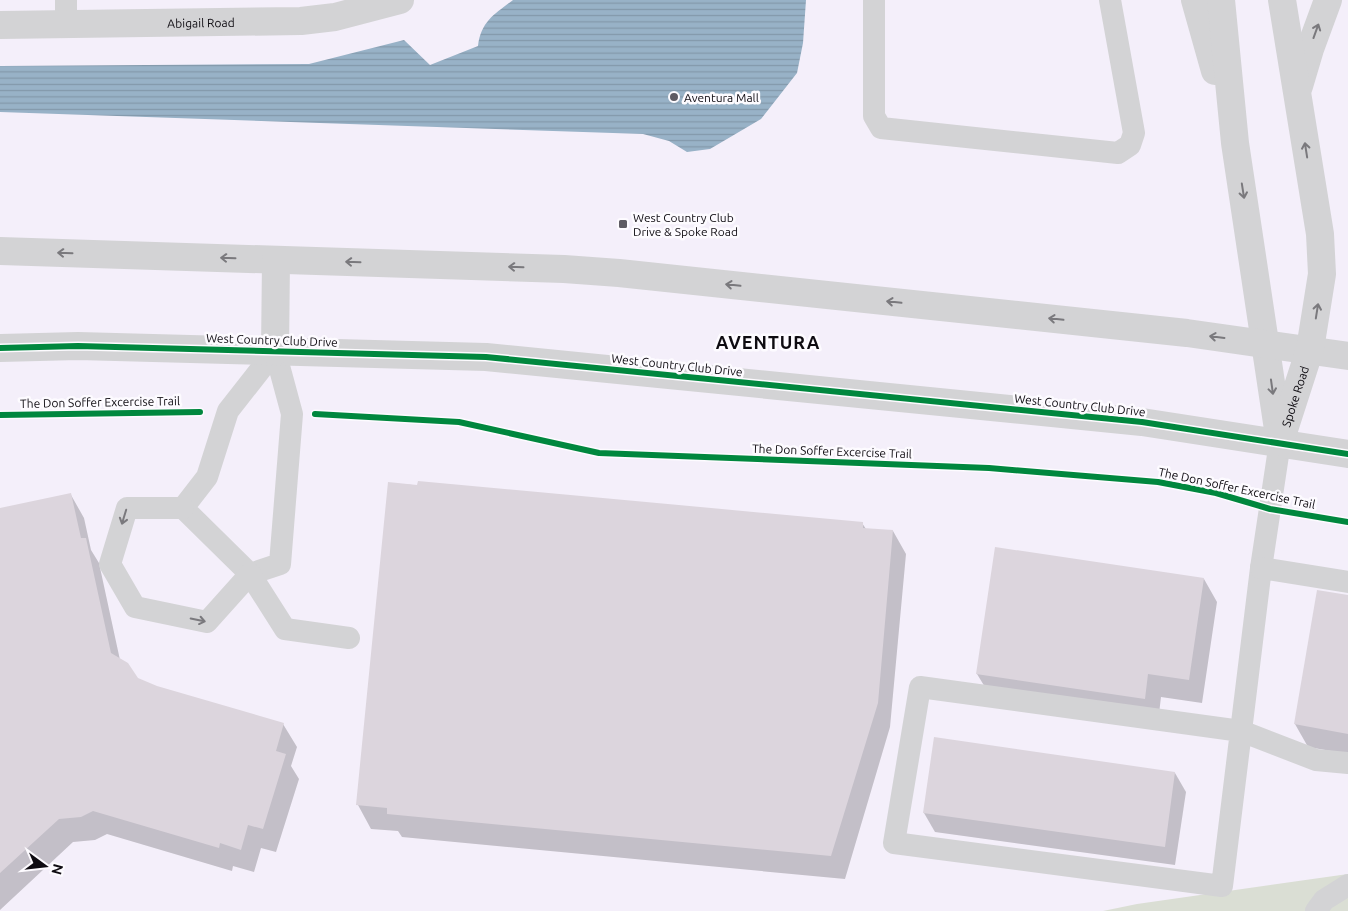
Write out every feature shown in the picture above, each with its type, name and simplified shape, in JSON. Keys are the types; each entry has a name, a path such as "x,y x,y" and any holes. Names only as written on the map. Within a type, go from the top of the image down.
{"street":[{"name":"Abigail Road","path":"0,25 66,12 301,21 335,17 400,0"},
{"path":"1195,0 1235,143"},
{"name":"Spoke Road","path":"1221,0 1235,143 1280,442"},
{"name":"Spoke Road","path":"1280,442 1310,349 1320,293 1321,253 1282,0"},
{"path":"1297,94 1310,49 1328,0"},
{"path":"0,251 564,269 619,273 1266,343 1348,356"},
{"path":"275,351 276,260"},
{"name":"West Country Club Drive","path":"0,348 78,346 496,358 1142,422 1348,454"}],"lane":[{"path":"874,0 874,116 880,128 1118,153 1130,145 1134,133 1110,0"},
{"path":"183,508 207,477 228,412 275,351"},
{"path":"275,351 292,414 280,564 250,574 207,622 135,607 110,564 127,508 183,508 250,574 285,629 348,638"},
{"path":"1280,442 1261,568 1241,731 1222,886 894,842 920,687 1241,731 1316,760 1348,763"},
{"path":"1261,568 1348,582"},
{"path":"1316,911 1324,900 1348,885"}],"shaded area":[{"path":"1348,874 1348,911 1103,911 1137,904"}],"water":[{"path":"513,0 806,0 803,43 797,73 761,119 710,149 687,152 669,141 643,134 0,112 0,66 309,64 404,40 430,65 478,46 482,30 486,24"}],"building":[{"path":"418,481 863,522 863,528 893,530 878,703 831,856 387,814 387,808 356,805 388,482 417,485"},
{"path":"71,493 81,538 86,538 111,653 128,663 138,678 157,686 284,723 276,751 286,754 263,829 248,825 241,850 220,843 219,848 93,811 81,817 59,819 0,873 0,508"},
{"path":"995,547 1204,578 1189,680 1148,674 1145,699 976,674"},
{"path":"1317,590 1348,595 1348,734 1294,724"},
{"path":"934,737 1175,772 1165,847 923,813"}],"cycle path":[{"path":"0,348 78,346 486,357 1142,422 1348,454"},
{"name":"The Don Soffer Excercise Trail","path":"0,415 200,412"},
{"name":"The Don Soffer Excercise Trail","path":"315,414 459,422 599,453 989,468 1158,482 1216,493 1270,509 1348,522"}],"place":[{"name":"Aventura Mall","path":"674,97"},
{"name":"West Country Club Drive & Spoke Road","path":"623,224"}],"district":[{"name":"AVENTURA","path":"768,342"}]}
